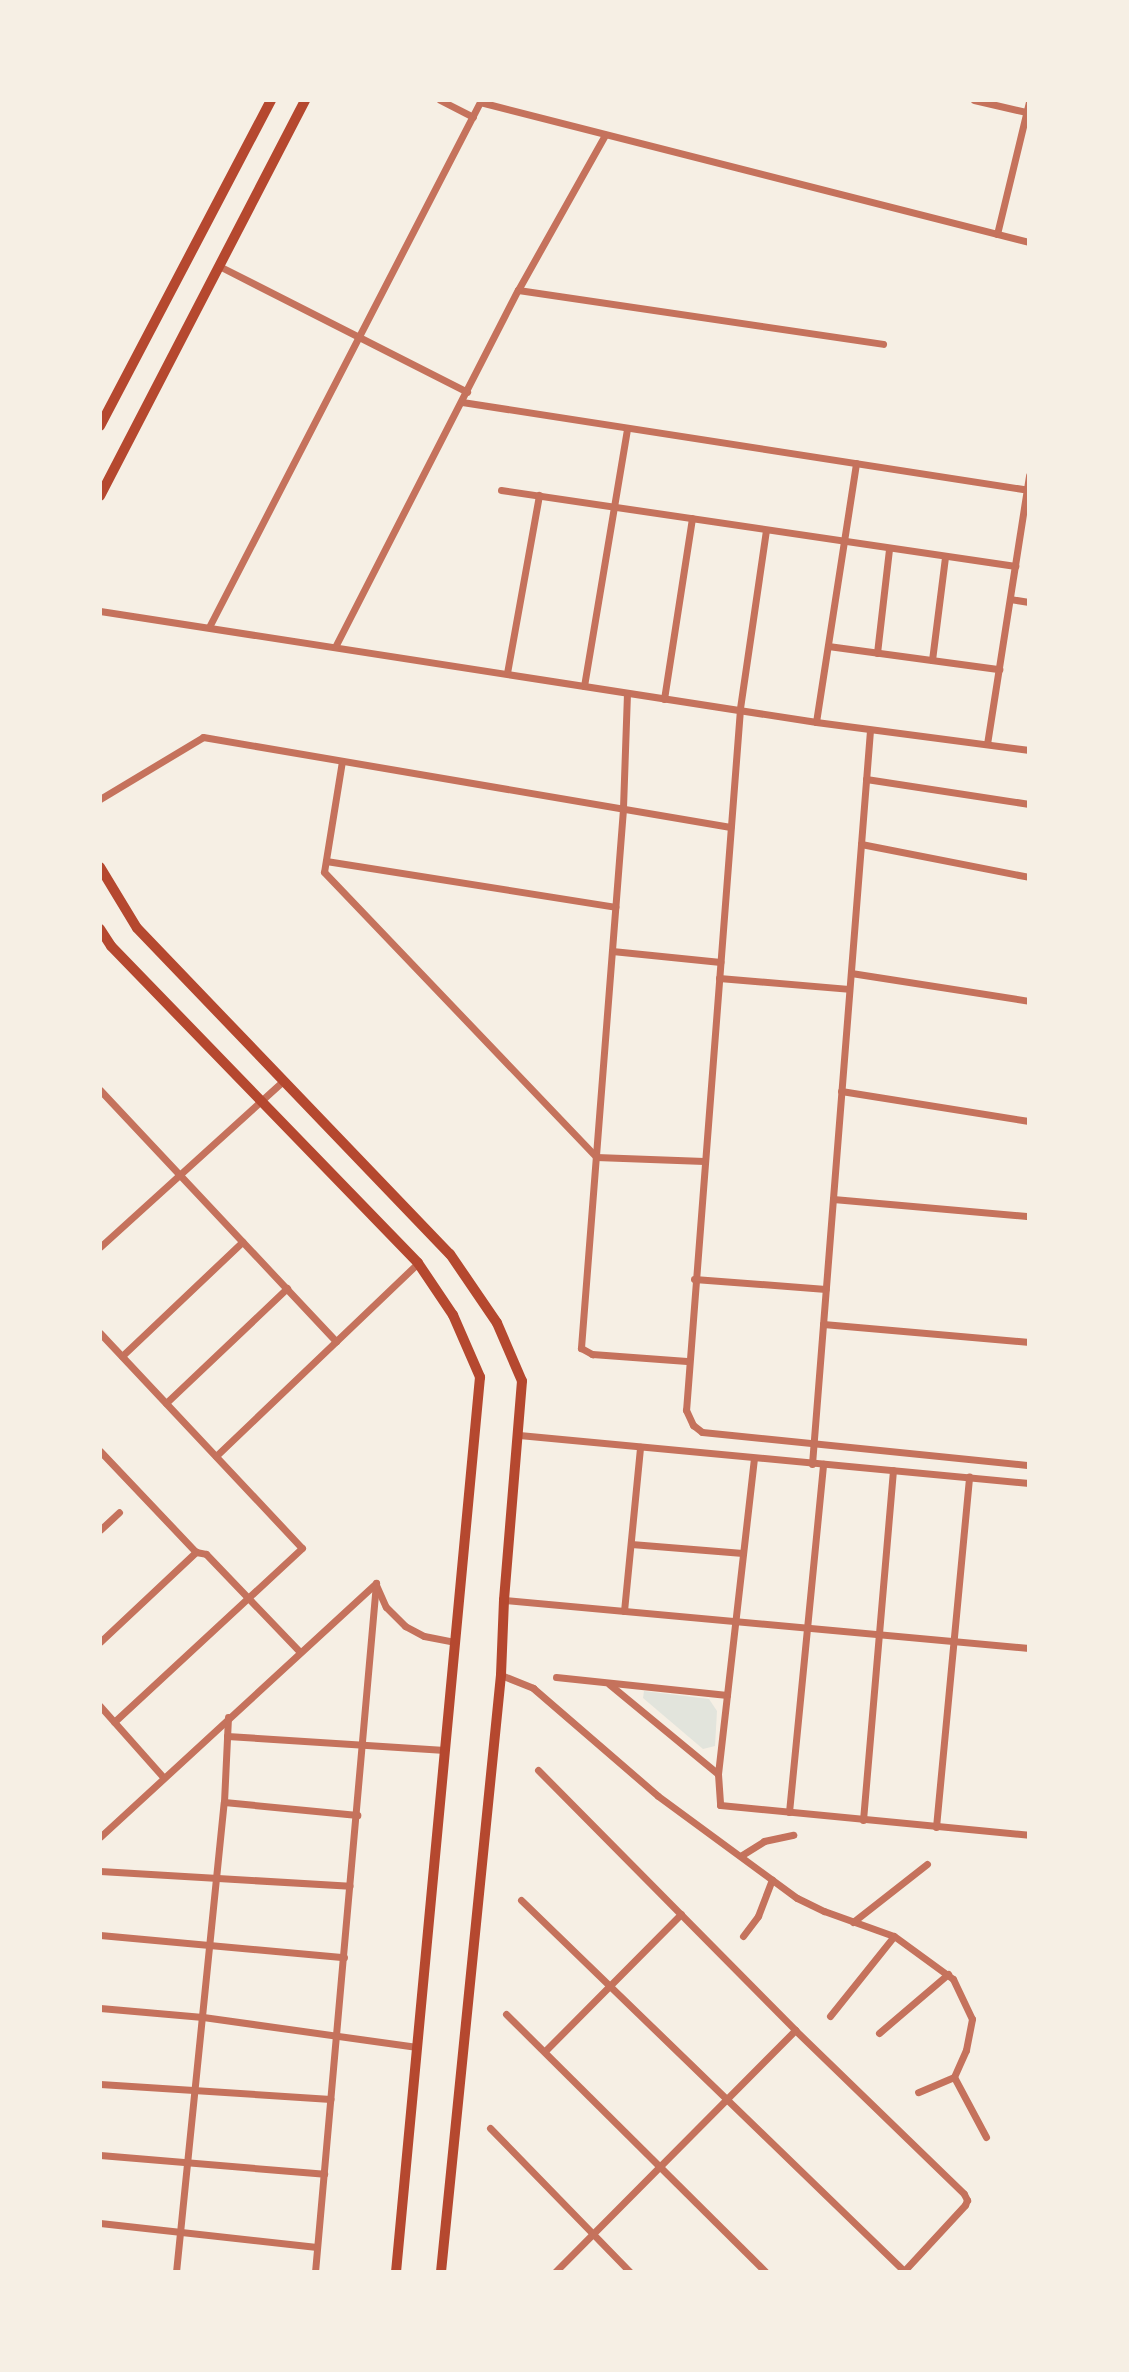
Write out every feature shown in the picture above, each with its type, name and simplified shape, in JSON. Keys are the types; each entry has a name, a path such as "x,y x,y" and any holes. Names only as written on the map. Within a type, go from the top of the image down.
{"main road":[{"path":"100,426 271,100"},
{"path":"100,496 305,100"},
{"path":"100,867 137,928 450,1254 497,1323 522,1381 501,1675 441,2272"},
{"path":"100,929 111,946 418,1263 453,1315 480,1377 396,2272"}],"street":[{"path":"440,100 473,117"},
{"path":"974,100 1026,112"},
{"path":"209,627 481,101 1029,242"},
{"path":"997,234 1029,102"},
{"path":"336,645 518,290 605,135"},
{"path":"221,267 467,392"},
{"path":"518,290 883,344"},
{"path":"462,402 1028,489"},
{"path":"584,686 627,429"},
{"path":"816,722 856,463"},
{"path":"987,744 1029,475"},
{"path":"501,490 843,543 1015,566"},
{"path":"507,673 539,495"},
{"path":"664,699 692,518"},
{"path":"766,530 740,709 687,1361 686,1410 693,1425 702,1432 1029,1465"},
{"path":"877,653 889,549"},
{"path":"932,660 945,557"},
{"path":"1010,599 1029,602"},
{"path":"100,611 336,645 816,722 1029,750"},
{"path":"828,646 999,669"},
{"path":"627,693 623,809 581,1348 592,1354 687,1361"},
{"path":"812,1464 870,730"},
{"path":"100,799 203,737 730,827"},
{"path":"342,761 324,872 596,1157 704,1161"},
{"path":"866,779 1029,804"},
{"path":"861,844 1029,877"},
{"path":"326,861 615,907"},
{"path":"612,951 720,962"},
{"path":"851,973 1029,1001"},
{"path":"719,978 849,989"},
{"path":"100,1247 284,1080"},
{"path":"100,1090 336,1341"},
{"path":"841,1091 1029,1121"},
{"path":"833,1199 1029,1216"},
{"path":"122,1356 242,1242"},
{"path":"216,1456 418,1263"},
{"path":"694,1279 826,1289"},
{"path":"166,1403 287,1288"},
{"path":"823,1324 1029,1342"},
{"path":"100,1333 302,1548 114,1722"},
{"path":"519,1435 1029,1483"},
{"path":"624,1611 640,1447"},
{"path":"100,1451 196,1552 206,1554 300,1652"},
{"path":"754,1458 718,1774 720,1805 1029,1835"},
{"path":"789,1812 823,1464"},
{"path":"863,1820 893,1470"},
{"path":"936,1827 969,1477"},
{"path":"100,1530 119,1512"},
{"path":"631,1544 743,1553"},
{"path":"100,1642 196,1552"},
{"path":"376,1583 386,1607 405,1626 424,1636 455,1642"},
{"path":"100,1837 376,1583"},
{"path":"315,2272 376,1583"},
{"path":"504,1600 1029,1648"},
{"path":"501,1675 533,1688 658,1796 797,1898 894,1936 948,1974 961,1991 972,2019 966,2050 954,2077 918,2092"},
{"path":"556,1677 727,1695"},
{"path":"609,1684 718,1774"},
{"path":"100,1706 163,1777"},
{"path":"176,2272 224,1802 228,1717"},
{"path":"227,1736 445,1750"},
{"path":"521,1900 612,1984 904,2272 967,2200 538,1770"},
{"path":"224,1802 357,1815"},
{"path":"742,1855 764,1841 793,1835"},
{"path":"853,1922 927,1864"},
{"path":"100,1871 350,1886"},
{"path":"743,1936 758,1916 772,1880"},
{"path":"545,2051 681,1914"},
{"path":"100,1935 344,1957"},
{"path":"830,2016 894,1936"},
{"path":"879,2033 948,1974"},
{"path":"100,2008 203,2017 417,2047"},
{"path":"506,2014 766,2272"},
{"path":"555,2272 729,2100 795,2030"},
{"path":"954,2077 986,2137"},
{"path":"100,2084 331,2099"},
{"path":"490,2128 630,2272"},
{"path":"100,2155 188,2160 324,2174"},
{"path":"100,2223 317,2247"}],"shaded area":[{"path":"644,1691 709,1699 717,1711 715,1746 703,1749 643,1698"}]}
